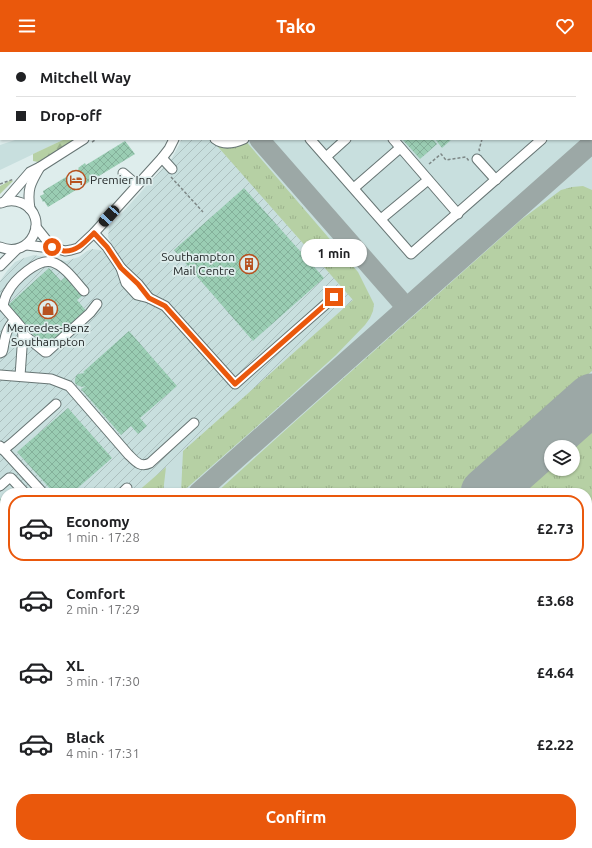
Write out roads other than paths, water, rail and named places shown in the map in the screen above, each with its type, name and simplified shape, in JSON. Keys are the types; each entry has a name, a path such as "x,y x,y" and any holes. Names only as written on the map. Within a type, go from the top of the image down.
{"street":[{"path":"2,202 30,172 82,140"},
{"path":"27,245 52,247 65,251 78,248 94,233 162,158 174,140"},
{"path":"218,140 226,144 241,140"},
{"path":"311,140 411,254 541,140"},
{"path":"326,157 345,140"},
{"path":"394,140 458,214"},
{"path":"354,188 400,148"},
{"path":"162,158 170,171"},
{"path":"477,159 496,180"},
{"path":"30,209 28,197 30,188 33,178 40,167"},
{"path":"123,173 137,185"},
{"path":"381,219 428,180"},
{"path":"0,266 16,250 27,245 32,240 36,227 34,214 25,204 12,200 2,202"},
{"path":"36,227 52,247"},
{"path":"94,233 107,247 121,268 126,283 137,295 149,298 165,306 235,384 334,297"},
{"path":"0,248 16,250"},
{"path":"20,376 23,334 21,327 3,306 8,292 16,280 43,262 48,261 54,262 60,266 84,291"},
{"path":"23,334 47,352 90,313 97,304"},
{"path":"0,353 3,349 7,329 15,320"},
{"path":"0,375 52,379 69,386 128,454 141,465 150,463 194,423"},
{"path":"38,488 2,448 12,443 56,404"},
{"path":"0,486 11,478 20,488"}],"place":[{"name":"Premier Inn","path":"76,180"},
{"name":"Southampton Mail Centre","path":"249,264"},
{"name":"Mercedes-Benz Southampton","path":"48,309"}]}
